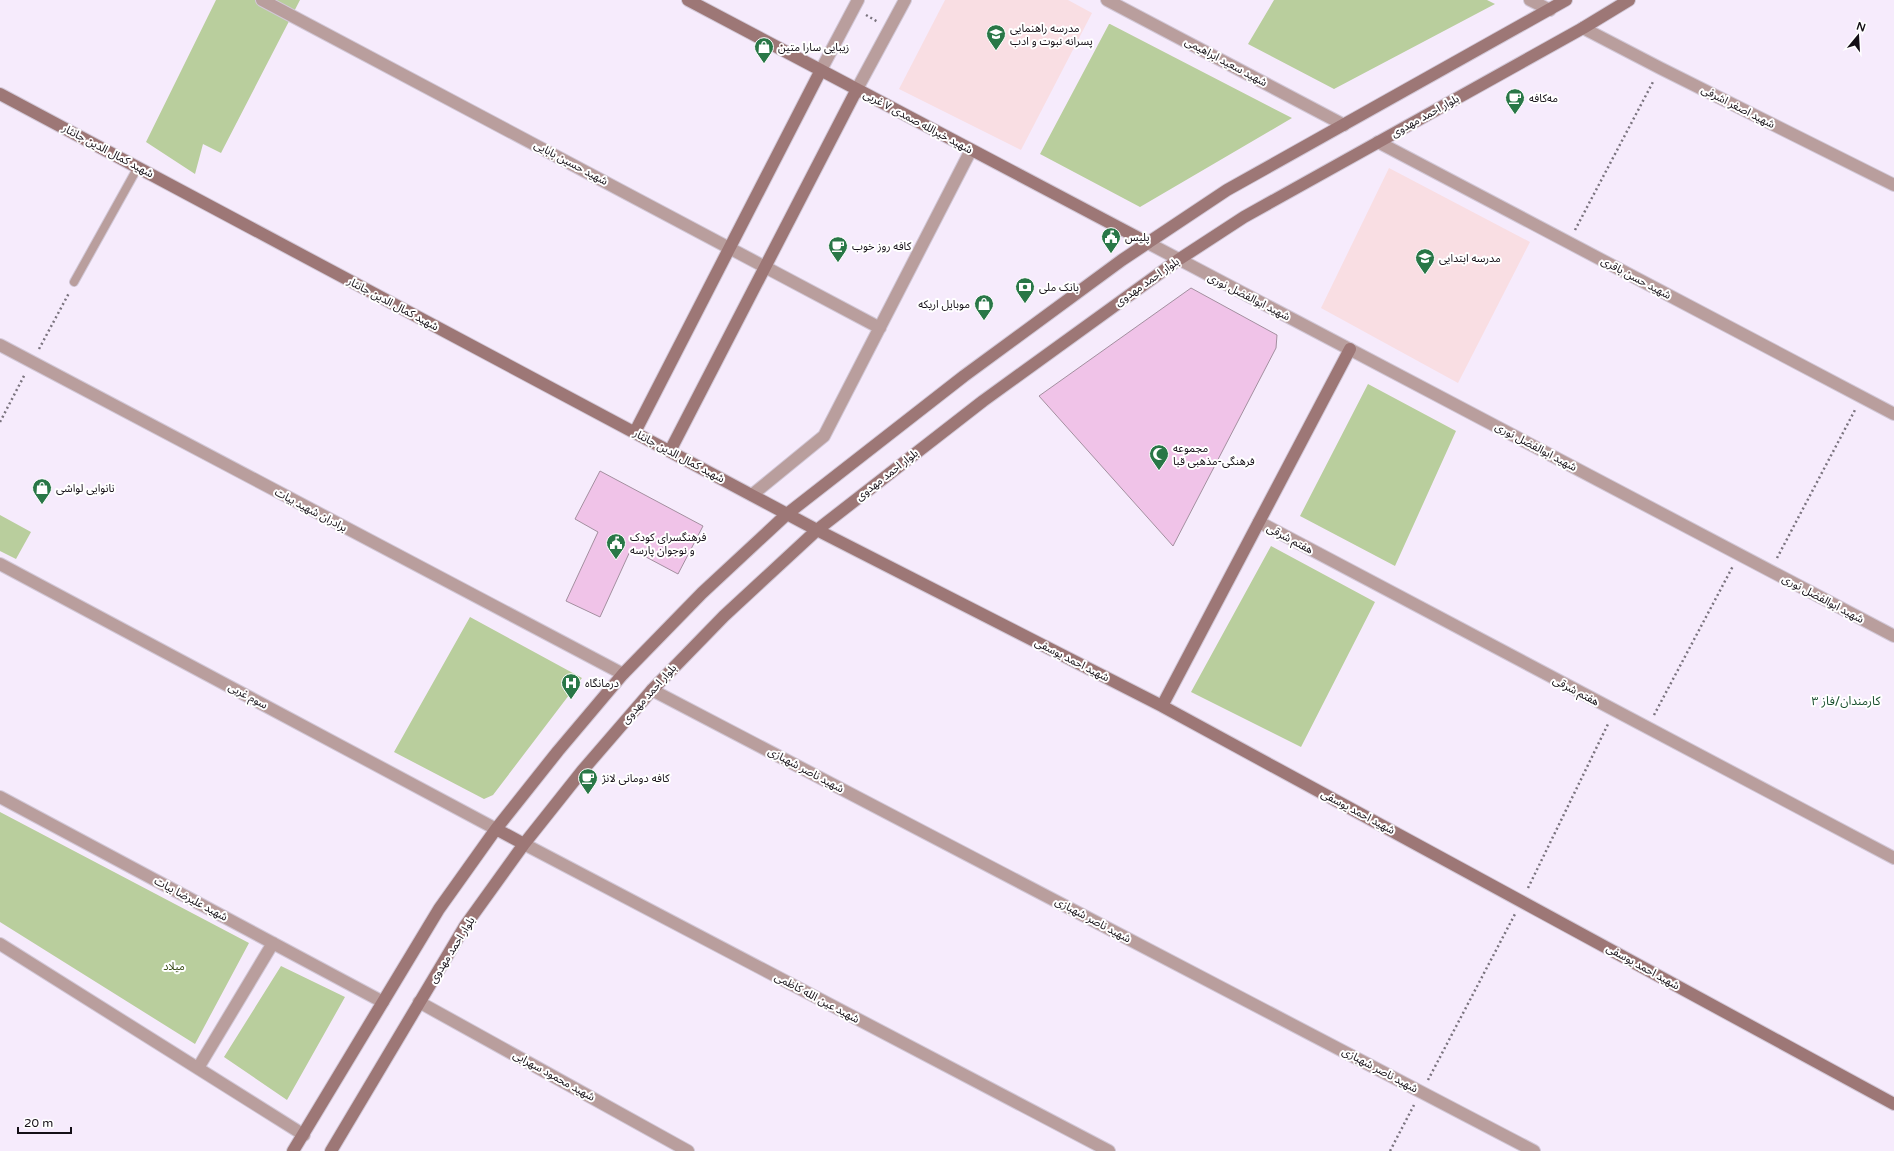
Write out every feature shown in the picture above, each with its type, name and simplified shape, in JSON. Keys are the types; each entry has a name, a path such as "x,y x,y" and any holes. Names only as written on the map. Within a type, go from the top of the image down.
{"street":[{"name":"شهید حسین بابایی","path":"262,0 880,328"},
{"name":"شهید خیرالله صمدی ۷ غربی","path":"688,0 1148,243"},
{"path":"670,451 857,89 905,0"},
{"name":"شهید سعید ابراهیمی","path":"1107,0 1344,125"},
{"path":"1530,0 1550,10"},
{"path":"293,1151 439,909 496,829 558,751 623,674 702,593 787,514 964,376 1148,243 1227,190 1566,0"},
{"name":"بلوار احمد مهدوی","path":"331,1151 419,1002 466,926 524,844 582,771 652,690 724,616 817,530 983,401 1178,260 1244,217 1583,28 1629,0"},
{"path":"635,432 729,247 856,4"},
{"name":"شهید اصغر اشرفی","path":"1583,28 1894,185"},
{"name":"شهید کمال الدین جانثار","path":"0,94 787,514"},
{"name":"شهید حسن باقری","path":"1378,142 1894,414"},
{"path":"752,495 824,436 971,150"},
{"name":"شهید ابوالفضل نوری","path":"1148,243 1894,636"},
{"name":"برادران شهید بیات","path":"0,345 623,674"},
{"path":"1162,706 1350,349"},
{"name":"شهید احمد یوسفی","path":"787,514 1162,706 1522,900 1894,1104"},
{"name":"هفتم شرقی","path":"1259,522 1894,858"},
{"name":"سوم غربی","path":"0,564 496,829"},
{"name":"شهید ناصر شهبازی","path":"652,690 1534,1151"},
{"name":"شهید علیرضا بیات","path":"0,797 383,1002"},
{"path":"496,829 524,844"},
{"name":"شهید عین الله کاظمی","path":"524,844 1110,1151"},
{"path":"198,1068 273,943"},
{"path":"0,944 304,1135"},
{"name":"شهید محمود سهرابی","path":"419,1002 688,1151"}],"lane":[{"path":"74,282 138,167"}],"path":[{"path":"856,4 890,28"},
{"path":"1568,243 1660,68"},
{"path":"1770,571 1862,397"},
{"path":"1647,728 1739,554"},
{"path":"1390,1151 1522,900 1614,711"}],"shaded area":[{"name":"مدرسه راهنمایی پسرانه نبوت و ادب","path":"945,0 1068,0 1092,13 1021,150 899,89"},
{"name":"مدرسه ابتدایی","path":"1389,168 1530,242 1458,383 1321,308"}],"green space":[{"path":"216,0 300,0 221,153 203,144 195,174 146,142"},
{"path":"1274,0 1487,0 1495,4 1334,89 1248,44"},
{"path":"1109,24 1292,118 1140,207 1040,154"},
{"path":"1368,384 1456,431 1395,566 1300,516"},
{"path":"0,515 31,532 16,559 0,551"},
{"path":"1271,546 1375,602 1301,747 1191,692"},
{"path":"470,617 582,678 493,795 484,799 394,752"},
{"name":"میلاد","path":"0,812 249,943 195,1044 0,922"},
{"path":"281,966 345,997 287,1100 224,1057"}],"building":[{"name":"مجموعه فرهنگی-مذهبی قبا","path":"1191,288 1277,335 1276,348 1173,546 1039,396"},
{"path":"600,471 703,526 678,574 631,549 600,617 566,601 598,532 575,519"}],"place":[{"name":"مدرسه راهنمایی پسرانه نبوت و ادب","path":"996,51"},
{"name":"زیبایی سارا متین","path":"764,64"},
{"name":"مه‌کافه","path":"1515,115"},
{"name":"پلیس","path":"1111,254"},
{"name":"کافه روز خوب","path":"838,263"},
{"name":"مدرسه ابتدایی","path":"1425,275"},
{"name":"بانک ملی","path":"1025,304"},
{"name":"موبایل اریکه","path":"984,321"},
{"name":"مجموعه فرهنگی-مذهبی قبا","path":"1159,471"},
{"name":"نانوایی لواشی","path":"42,505"},
{"name":"فرهنگسرای کودک و نوجوان پارسه","path":"616,560"},
{"name":"درمانگاه","path":"571,700"},
{"name":"کافه دومانی لانژ","path":"588,795"}],"district":[{"name":"کارمندان/فاز ۳","path":"1846,701"}]}
